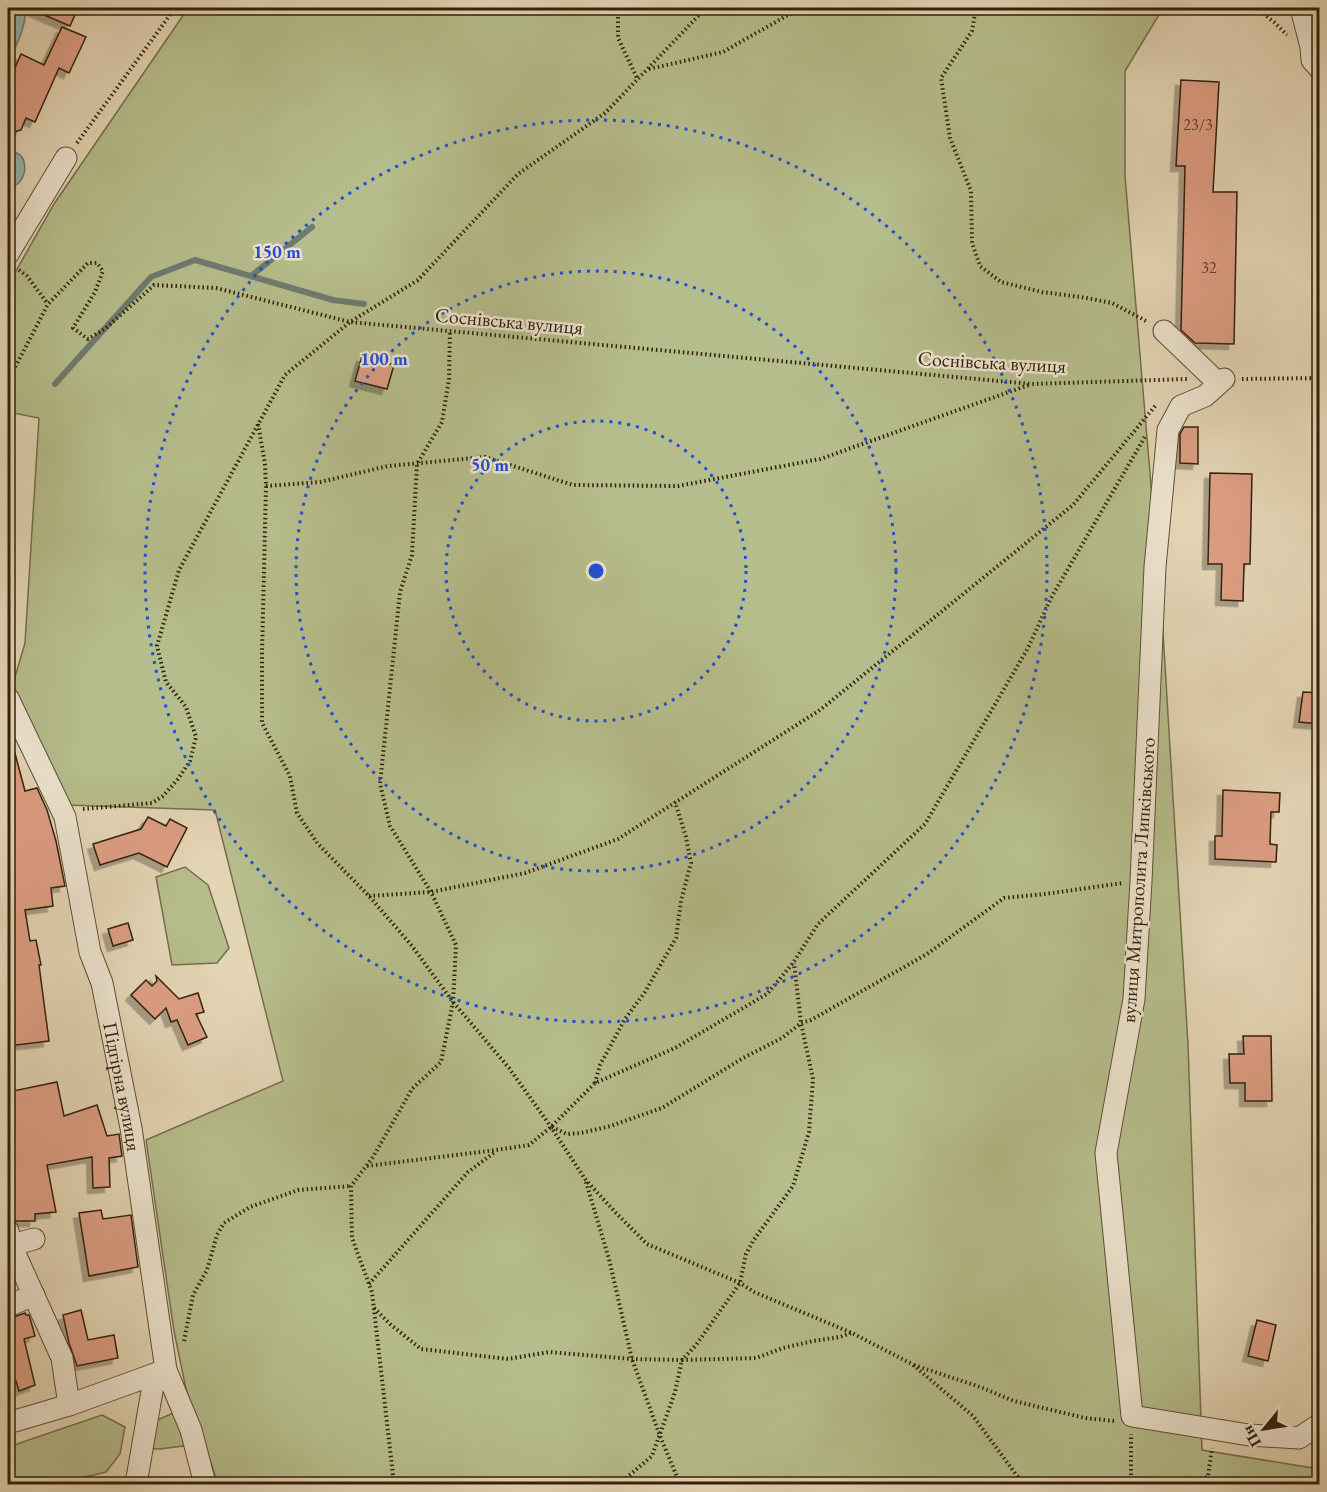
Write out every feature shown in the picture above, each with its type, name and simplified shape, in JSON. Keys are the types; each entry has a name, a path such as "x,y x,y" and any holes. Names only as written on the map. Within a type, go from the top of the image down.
{"street":[{"path":"1300,8 1311,47 1312,60 1320,69"},
{"path":"12,262 66,158"},
{"path":"1164,331 1219,379"},
{"name":"вулиця Митрополита Липківського","path":"1132,1416 1106,1153 1134,999 1155,567 1168,430 1181,406 1205,396 1219,379"},
{"name":"Підгірна вулиця","path":"8,698 65,817 90,952 102,983 131,1128 162,1368 191,1430 205,1485"},
{"path":"34,1239 9,1240 62,1358 69,1405"},
{"path":"8,1306 34,1294"},
{"path":"8,1423 69,1405 162,1368"},
{"path":"137,1485 162,1368"},
{"path":"1132,1416 1249,1435 1299,1438 1320,1424"}],"path":[{"path":"66,158 175,8"},
{"path":"618,8 618,38 638,80"},
{"path":"65,817 80,809 152,803 163,796 190,761 196,737 186,707 166,682 157,646 179,570 285,375 350,322 418,280 518,174 605,113 706,8"},
{"path":"648,70 723,52 786,16 806,8"},
{"path":"976,8 972,31 942,78 950,138 970,191 972,243 980,266 1001,282 1042,292 1112,303 1164,331"},
{"path":"8,550 12,479 10,377 48,304 27,276 12,262"},
{"name":"Соснівська вулиця","path":"48,304 88,263 97,263 103,271 95,292 74,328 88,339 106,328 154,285 216,288 350,322 1032,384 1320,378"},
{"path":"394,1485 372,1292 352,1238 351,1186 373,1157 412,1089 441,1062 453,1002 456,945 431,892 390,826 380,784 400,592 412,555 417,464 441,422 448,378 450,330"},
{"path":"1171,389 1178,380"},
{"path":"266,486 320,482 388,466 485,457 573,485 678,486 820,459 1032,384"},
{"path":"369,896 431,892 525,873 618,839 820,710 1073,505 1163,398"},
{"path":"258,424 265,464 266,486 262,723 290,776 297,813 318,844 369,896 412,946 453,1002 509,1068 585,1179 647,1244 852,1333 898,1358 1014,1401 1085,1418 1120,1422 1132,1416 1131,1485"},
{"path":"366,1166 530,1145 595,1083 675,1048 767,994 794,963 818,924 925,824 1028,648 1051,598 1149,431"},
{"path":"595,1083 600,1065 625,1019 645,992 676,938 681,901 692,863 675,802"},
{"path":"551,1127 567,1134 581,1133 611,1126 662,1108 743,1058 782,1038 801,1023 811,1020 927,954 1004,898 1141,881"},
{"path":"619,1485 652,1456 675,1392 682,1360 696,1345 740,1283 746,1254 753,1241 793,1186 809,1132 813,1079 801,1023 794,963"},
{"path":"369,1284 468,1172 496,1150"},
{"path":"585,1179 609,1259 632,1359 680,1485"},
{"path":"162,1368 183,1347 193,1294 207,1270 217,1235 224,1223 250,1207 298,1190 351,1186"},
{"path":"374,1307 390,1324 421,1349 508,1359 549,1352 632,1359 756,1358 783,1348 852,1333"},
{"path":"912,1364 973,1416 1023,1485"},
{"path":"1184,1485 1208,1477 1218,1430"}],"green space":[{"path":"191,8 1163,8 1125,71 1125,176 1162,616 1188,1044 1202,1450 1319,1469 1319,1484 218,1484 186,1389 174,1331 146,1140 283,1081 215,810 66,805 12,687 25,643 39,418 8,412 8,285 54,204 184,14"},
{"path":"185,867 208,885 229,948 217,963 172,965 156,877"},
{"path":"189,1406 198,1444 160,1449 142,1448 148,1424"},
{"path":"102,1415 125,1427 120,1454 106,1472 54,1484 8,1484 8,1447"}],"water":[{"path":"8,8 25,8 25,15 20,37 8,64"},
{"path":"8,148 21,156 25,166 21,181 13,186 8,186"}],"building":[{"path":"28,8 78,8 70,26"},
{"path":"62,27 86,37 69,73 59,68 35,122 26,118 21,130 8,133 8,84 21,54 44,65"},
{"path":"1181,80 1219,82 1213,192 1237,192 1234,344 1195,343 1181,330 1185,166 1176,166"},
{"path":"362,356 394,365 387,389 355,381"},
{"path":"1184,427 1198,427 1198,464 1180,463 1180,434"},
{"path":"1210,473 1252,474 1250,564 1244,564 1243,601 1221,600 1222,564 1208,564"},
{"path":"1303,692 1320,693 1320,724 1299,722"},
{"path":"13,746 25,791 37,788 47,810 65,886 51,888 53,906 25,910 30,941 36,940 41,965 39,965 49,1041 8,1046 8,747"},
{"path":"1223,790 1280,793 1279,812 1271,812 1270,844 1277,845 1276,862 1215,859 1215,836 1222,836"},
{"path":"148,817 166,826 170,819 187,828 167,867 139,853 100,865 93,844 141,829"},
{"path":"128,923 133,940 113,946 108,929"},
{"path":"156,976 179,999 198,993 204,1012 196,1014 207,1037 188,1045 177,1020 171,1022 166,1008 155,1019 131,995 146,980 152,986 157,981"},
{"path":"1243,1036 1271,1036 1272,1101 1245,1101 1245,1083 1230,1083 1229,1054 1244,1054"},
{"path":"57,1082 64,1116 97,1105 107,1136 119,1134 122,1156 109,1158 110,1187 93,1188 92,1157 47,1165 56,1212 35,1214 35,1221 16,1221 12,1219 8,1205 8,1092"},
{"path":"101,1210 103,1219 131,1215 138,1267 89,1276 79,1213"},
{"path":"81,1310 88,1340 114,1335 118,1358 77,1366 63,1315"},
{"path":"25,1313 29,1315 35,1336 24,1339 35,1385 19,1391 16,1381 13,1382 8,1359 8,1319"},
{"path":"1257,1320 1276,1325 1268,1361 1248,1356"}],"waterway":[{"path":"251,276 312,227"},
{"path":"55,384 151,277 195,260 333,300 364,304"}]}
